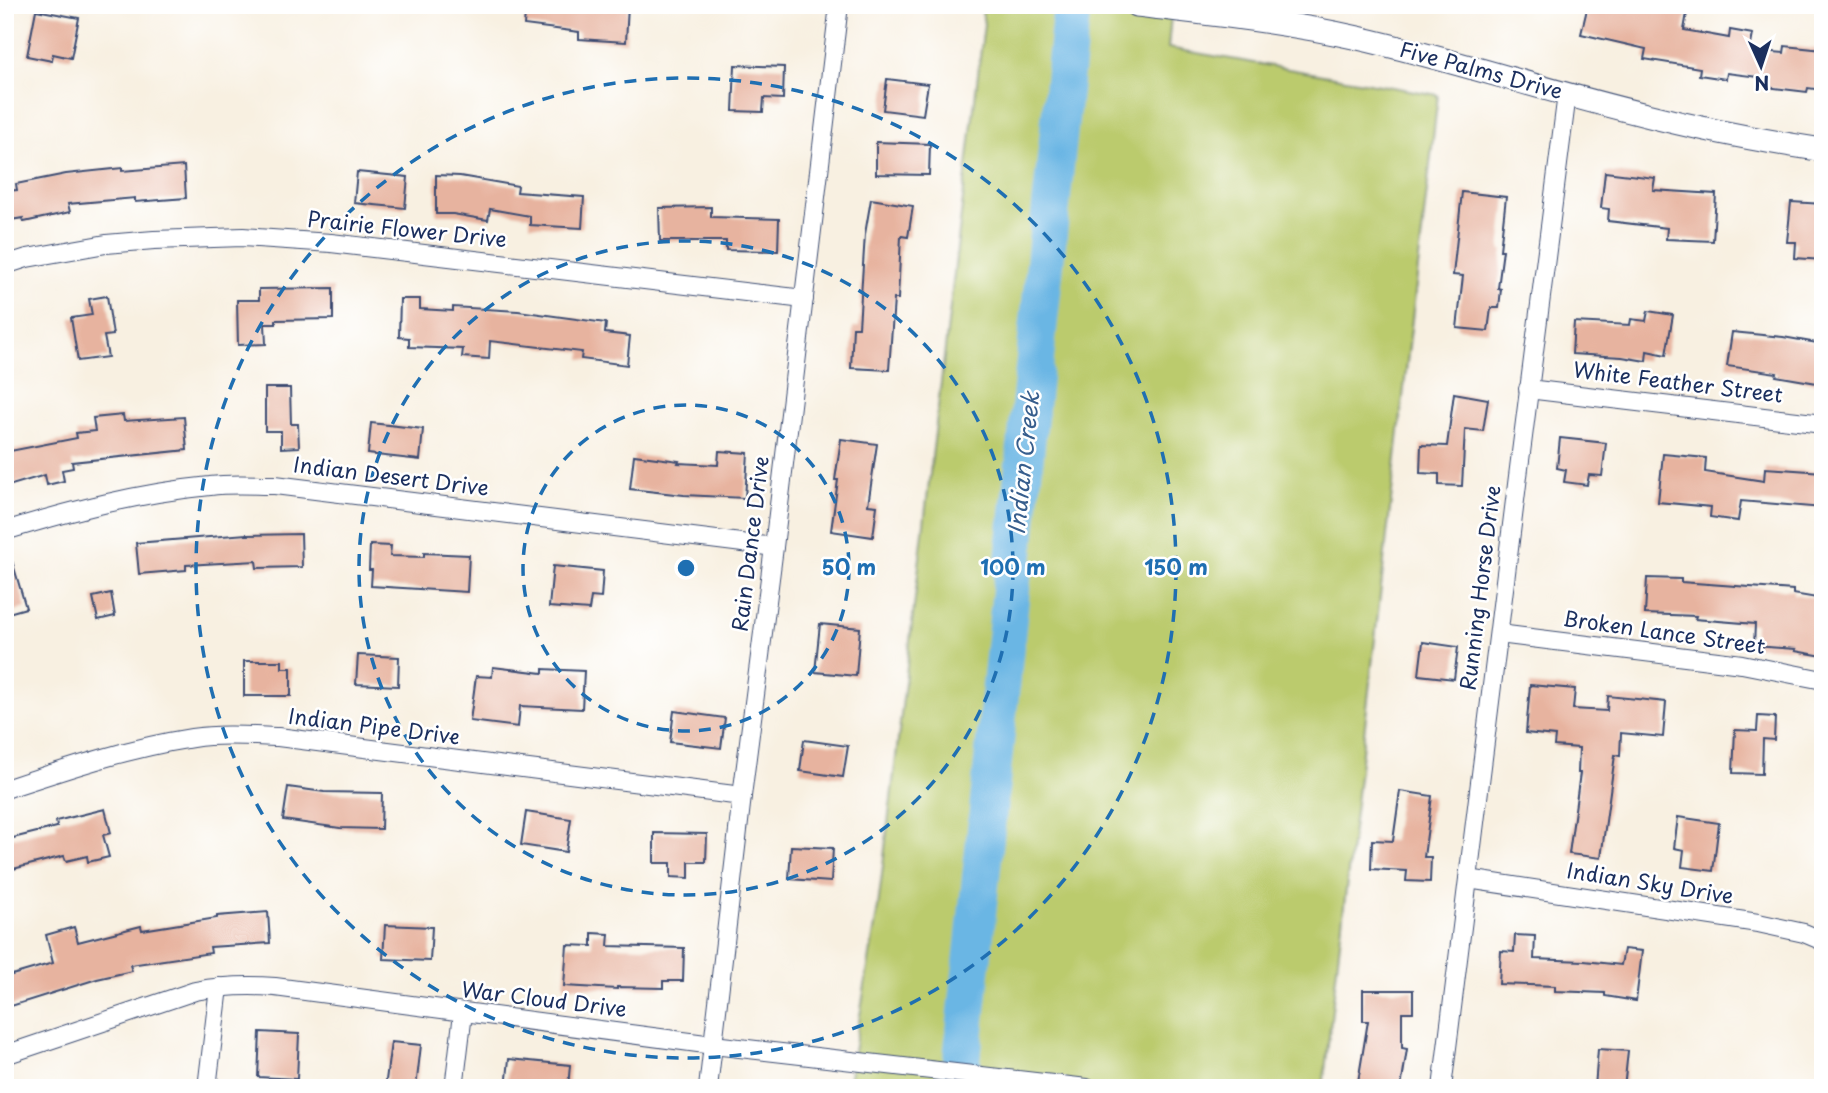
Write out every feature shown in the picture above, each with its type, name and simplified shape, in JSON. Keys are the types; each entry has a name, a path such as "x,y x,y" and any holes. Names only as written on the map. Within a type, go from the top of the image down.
{"street":[{"name":"Rain Dance Drive","path":"708,1088 839,5"},
{"name":"Five Palms Drive","path":"1146,6 1281,24 1356,38 1645,115 1744,138 1823,150"},
{"name":"Running Horse Drive","path":"1442,1088 1567,94"},
{"name":"Prairie Flower Drive","path":"5,265 27,258 106,244 243,237 331,243 804,299"},
{"name":"White Feather Street","path":"1528,389 1823,424"},
{"name":"Indian Desert Drive","path":"5,531 140,495 213,485 275,485 774,547"},
{"name":"Broken Lance Street","path":"1499,634 1742,664 1823,680"},
{"name":"Indian Pipe Drive","path":"5,789 105,757 192,738 240,735 278,737 742,796"},
{"name":"Indian Sky Drive","path":"1468,879 1758,923 1804,933 1823,941"},
{"name":"War Cloud Drive","path":"5,1055 195,992 246,985 713,1045 1082,1087"},
{"path":"207,1088 219,987"},
{"path":"454,1088 463,1013"}],"green space":[{"path":"981,5 1172,5 1168,48 1438,95 1323,1088 848,1088 878,907 984,24"}],"building":[{"path":"526,5 628,5 626,42 579,39 579,32 524,25"},
{"path":"1588,5 1639,5 1687,13 1684,30 1729,38 1730,30 1753,34 1750,50 1784,53 1785,46 1823,50 1823,90 1808,88 1807,92 1758,86 1759,77 1727,73 1726,79 1699,75 1700,68 1644,59 1646,49 1581,34"},
{"path":"36,10 79,18 71,58 53,54 52,61 27,56"},
{"path":"735,65 784,67 783,99 764,98 763,112 733,111"},
{"path":"887,79 928,84 923,115 883,110"},
{"path":"876,142 930,144 929,175 876,174"},
{"path":"184,166 186,198 135,202 135,198 68,204 70,212 24,222 23,218 5,221 5,191 17,190 16,184 66,174 122,168 122,171"},
{"path":"357,172 408,177 405,208 354,203"},
{"path":"1605,172 1655,178 1653,190 1716,194 1713,241 1666,239 1667,228 1608,221 1609,209 1601,208"},
{"path":"436,175 460,176 518,186 517,192 584,197 582,228 530,225 530,216 490,209 488,220 436,214"},
{"path":"1462,192 1506,197 1500,250 1503,250 1498,288 1501,289 1499,308 1491,308 1488,331 1457,328 1463,276 1453,275"},
{"path":"871,199 913,206 908,237 901,236 898,299 894,299 889,370 851,368 853,327 859,327 865,234"},
{"path":"1791,202 1823,204 1823,260 1795,258 1796,242 1787,242"},
{"path":"711,207 711,217 779,219 778,251 726,250 726,241 660,241 659,208"},
{"path":"333,288 333,319 276,320 276,324 265,324 266,344 238,345 237,300 259,300 259,289"},
{"path":"107,296 113,335 104,336 108,357 78,361 71,318 92,315 89,299"},
{"path":"400,299 420,299 420,309 453,311 453,307 518,311 606,323 605,333 630,336 627,365 581,359 582,352 490,341 489,359 462,357 463,349 409,347 409,338 399,337"},
{"path":"1648,311 1673,315 1666,355 1647,351 1646,361 1572,354 1574,322 1630,325 1631,319 1646,321"},
{"path":"1732,332 1823,344 1817,383 1776,376 1777,373 1727,366"},
{"path":"265,388 290,388 291,424 298,424 299,447 281,448 281,431 265,431"},
{"path":"1454,393 1488,399 1483,431 1465,429 1462,486 1439,485 1439,474 1420,473 1421,445 1447,446"},
{"path":"123,415 124,421 184,417 187,450 72,462 73,468 62,470 64,481 47,485 45,475 5,487 5,452 77,438 76,433 95,431 93,418"},
{"path":"371,423 423,429 420,460 368,454"},
{"path":"1560,438 1606,443 1602,476 1589,475 1587,485 1564,482 1566,470 1557,468"},
{"path":"841,439 877,444 868,505 877,506 873,537 831,531"},
{"path":"719,451 748,453 745,498 630,489 634,455 679,461 678,463 718,465"},
{"path":"1663,454 1706,458 1705,472 1764,481 1765,468 1823,472 1823,508 1741,501 1738,521 1710,517 1711,507 1658,502"},
{"path":"246,534 301,534 302,567 257,568 256,561 186,565 186,570 139,574 136,543"},
{"path":"370,545 391,546 390,556 424,557 424,553 469,555 467,592 371,586"},
{"path":"10,554 26,608 5,614 5,555"},
{"path":"553,566 603,571 601,598 591,597 589,610 549,607"},
{"path":"1647,578 1793,590 1793,594 1823,599 1823,656 1795,651 1796,649 1754,646 1755,624 1695,619 1696,616 1645,614"},
{"path":"111,593 115,616 98,620 93,597"},
{"path":"820,624 860,628 856,676 815,672"},
{"path":"1423,642 1458,647 1454,679 1419,675"},
{"path":"358,655 399,657 398,686 356,684"},
{"path":"244,661 282,661 282,668 291,668 291,696 244,696"},
{"path":"493,667 543,673 543,669 584,671 582,709 520,706 518,727 470,721 476,676 492,677"},
{"path":"1530,685 1575,689 1573,709 1607,711 1608,696 1666,702 1663,737 1621,733 1620,756 1615,755 1601,858 1569,854 1580,773 1579,748 1554,746 1555,736 1526,733"},
{"path":"674,711 725,718 721,748 670,742"},
{"path":"1758,716 1775,717 1774,740 1763,739 1762,774 1733,773 1735,730 1757,731"},
{"path":"804,740 848,746 843,777 800,771"},
{"path":"288,787 324,792 382,793 381,829 340,828 283,820"},
{"path":"1400,791 1432,796 1424,857 1431,857 1430,882 1406,881 1407,871 1371,869 1372,840 1393,841"},
{"path":"105,809 111,833 103,835 109,857 88,862 87,856 66,861 64,856 13,869 5,840 57,827 56,821"},
{"path":"526,812 571,819 566,852 521,845"},
{"path":"1678,817 1719,823 1713,871 1682,867 1684,850 1674,848"},
{"path":"654,833 707,834 706,862 689,862 689,878 671,877 671,863 654,863"},
{"path":"791,846 833,848 831,882 789,879"},
{"path":"268,912 270,943 210,947 211,953 130,965 132,971 97,979 5,1008 5,977 53,963 46,935 74,927 78,942 141,926 142,930 217,916"},
{"path":"385,925 432,927 430,961 383,959"},
{"path":"592,933 609,934 608,946 684,948 683,981 663,981 663,988 564,986 567,945 592,946"},
{"path":"1515,935 1535,936 1534,959 1621,965 1624,949 1642,951 1636,1001 1605,996 1605,993 1555,991 1555,986 1499,984 1501,951 1514,952"},
{"path":"1363,990 1413,990 1413,1012 1402,1012 1402,1048 1407,1049 1401,1088 1357,1088 1368,1021 1363,1021"},
{"path":"260,1032 299,1034 297,1079 258,1077"},
{"path":"391,1042 421,1045 416,1088 385,1088"},
{"path":"1598,1049 1628,1051 1624,1088 1595,1088"},
{"path":"509,1059 570,1065 568,1088 506,1088"}],"waterway":[{"name":"Indian Creek","path":"959,1088 1072,5"}]}
